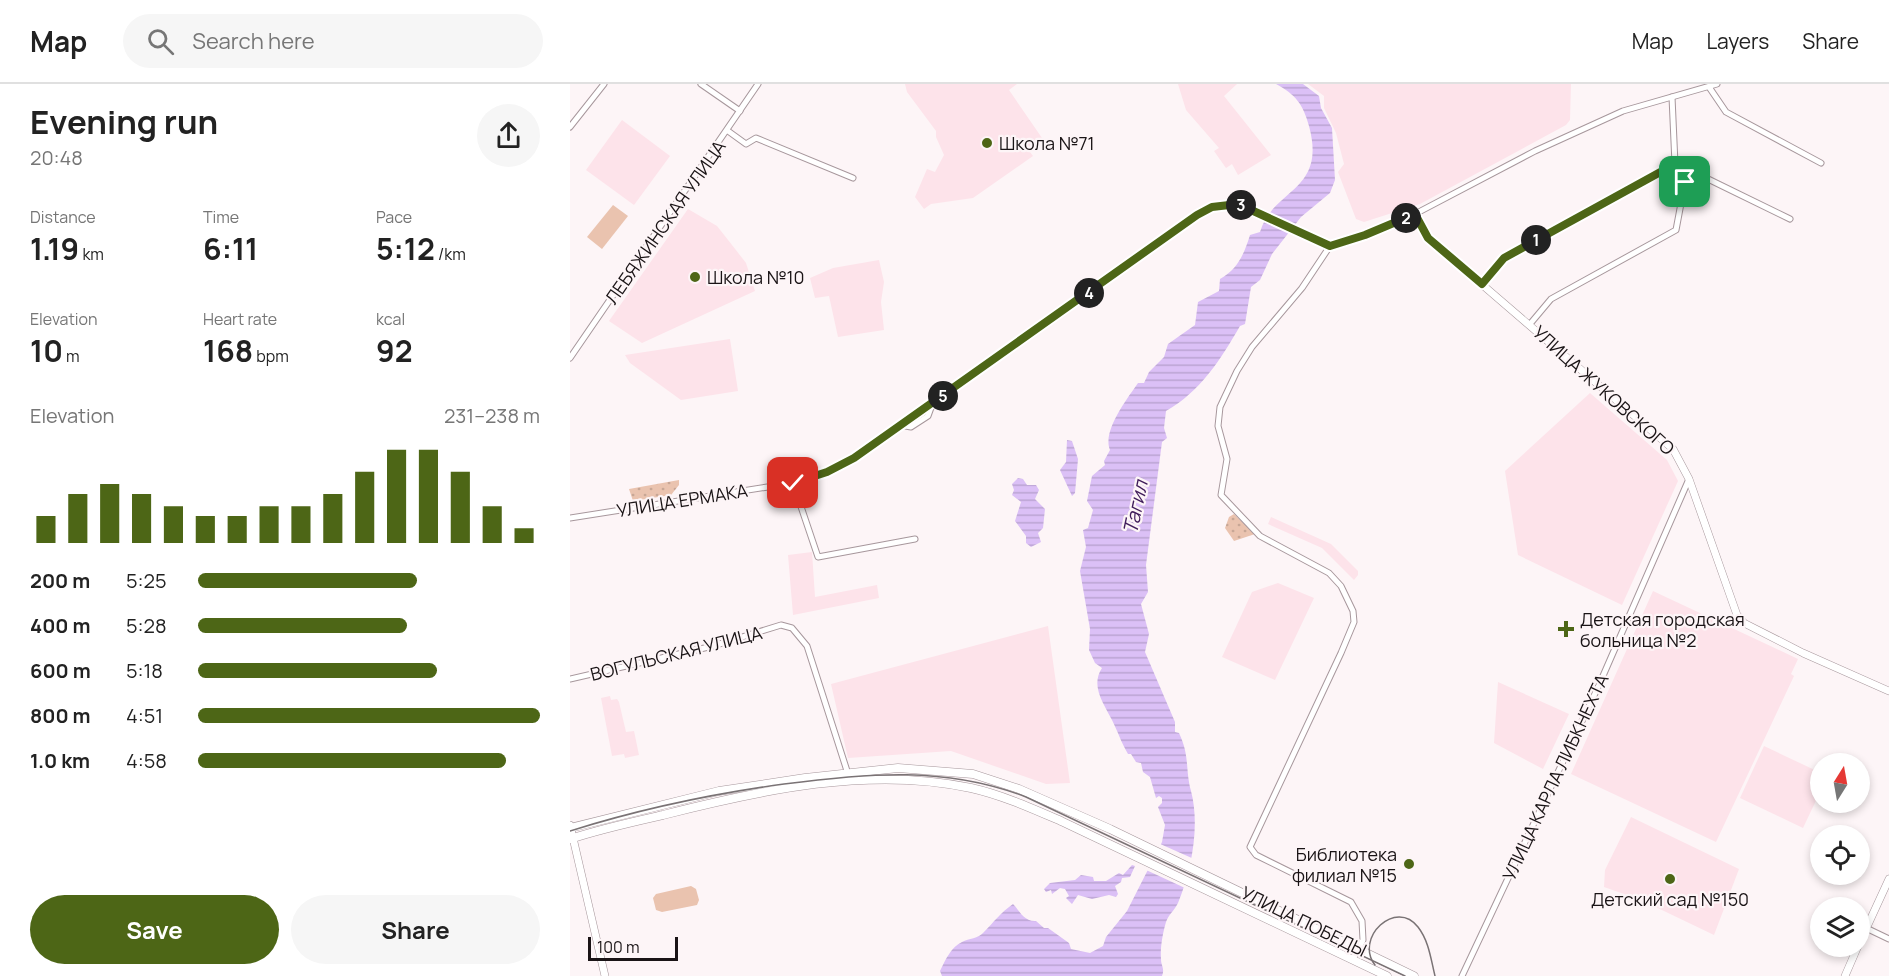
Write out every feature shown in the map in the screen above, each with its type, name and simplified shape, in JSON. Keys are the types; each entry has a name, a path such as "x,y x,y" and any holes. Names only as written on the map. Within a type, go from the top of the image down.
{"main road":[{"name":"УЛИЦА ПОБЕДЫ","path":"570,827 719,790 848,772 898,768 973,774 1019,789 1110,829 1414,976"},
{"name":"УЛИЦА ПОБЕДЫ","path":"572,838 720,800 849,782 898,780 970,788 1017,802 1219,895 1387,976"}],"street":[{"path":"570,127 604,84"},
{"path":"700,84 740,111"},
{"name":"ЛЕБЯЖИНСКАЯ УЛИЦА","path":"570,358 728,131 758,84"},
{"path":"1353,959 1363,940 1362,921 1351,902 1257,855 1250,847 1250,840 1341,653 1354,622 1353,611 1341,586 1329,573 1260,536 1221,495 1227,459 1218,426 1220,407 1252,347 1302,288 1330,246 1365,235 1415,214 1578,130 1623,111 1717,84"},
{"path":"1709,87 1726,112 1821,163"},
{"path":"1530,324 1551,299 1676,230 1685,182 1675,164 1672,97"},
{"path":"728,131 746,144 756,138 853,178"},
{"path":"1482,284 1504,258 1675,164"},
{"path":"1680,172 1706,178 1790,219"},
{"name":"УЛИЦА ЕРМАКА","path":"570,518 793,483 838,467 932,404 1197,215 1227,204 1249,208 1330,246"},
{"name":"УЛИЦА ЖУКОВСКОГО","path":"1415,214 1428,238 1673,449 1689,479 1734,607 1744,623 1797,650 1889,691"},
{"name":"УЛИЦА КАРЛА ЛИБКНЕХТА","path":"1462,976 1599,686 1689,479"},
{"path":"793,483 818,558 915,539"},
{"name":"ВОГУЛЬСКАЯ УЛИЦА","path":"570,680 713,646 781,625 792,628 807,646 848,772"},
{"path":"848,772 849,782"},
{"path":"570,827 605,976"},
{"path":"1870,919 1889,879"},
{"path":"1870,930 1889,939"},
{"path":"1845,976 1853,957"}],"shaded area":[{"name":"Школа №71","path":"905,84 1017,84 1009,90 1042,138 1027,148 1033,156 973,198 931,204 924,209 915,197 927,169 935,172 944,155 936,137 936,131 907,92"},
{"path":"1178,84 1237,84 1224,96 1271,155 1238,175 1232,164 1226,168 1214,151 1219,148 1186,110"},
{"path":"1308,84 1571,84 1570,120 1566,125 1420,204 1364,222 1356,219 1338,172 1344,164 1336,133 1324,108 1324,96"},
{"path":"622,120 670,156 634,205 586,170"},
{"path":"613,205 628,216 602,249 587,237"},
{"name":"Школа №10","path":"688,209 717,226 746,263 755,291 642,343 609,321"},
{"path":"879,260 884,282 881,302 884,330 838,337 829,296 815,298 810,278 833,268"},
{"path":"730,339 738,391 681,400 630,363 625,355"},
{"path":"1590,393 1667,460 1678,481 1622,605 1518,555 1505,471"},
{"path":"679,480 679,485 671,495 633,501 629,489"},
{"path":"1234,514 1255,534 1234,541 1225,528 1229,517"},
{"path":"1271,517 1331,544 1358,571 1358,575 1354,580 1322,548 1268,524"},
{"path":"812,552 815,597 877,585 879,598 793,615 788,555"},
{"path":"1278,583 1314,598 1275,680 1222,657 1252,592"},
{"path":"1653,591 1798,659 1791,674 1794,676 1716,842 1571,774"},
{"path":"1048,626 1070,783 1046,784 951,751 848,758 831,684"},
{"path":"1498,682 1569,714 1543,769 1494,743"},
{"path":"610,696 611,700 617,699 619,702 626,732 634,731 639,755 625,758 624,754 612,756 601,698"},
{"path":"1764,746 1810,768 1810,813 1803,828 1740,798"},
{"name":"Детский сад №150","path":"1631,817 1739,869 1714,935 1641,900 1604,887 1605,870"},
{"path":"691,886 696,889 699,900 697,905 662,912 656,910 653,898 656,894"}],"water":[{"name":"Тагил","path":"1276,84 1303,84 1319,96 1321,108 1332,128 1335,180 1330,193 1301,217 1272,254 1260,280 1251,287 1245,324 1240,326 1209,374 1189,394 1166,411 1164,428 1167,438 1162,442 1146,565 1148,592 1141,604 1149,634 1145,652 1175,722 1175,732 1179,733 1185,749 1194,804 1195,832 1187,876 1178,903 1167,919 1164,930 1161,950 1162,976 942,976 940,971 955,947 982,934 1013,904 1025,918 1048,928 1069,943 1071,949 1090,953 1103,946 1106,937 1127,911 1162,842 1165,825 1158,807 1162,803 1162,798 1159,796 1156,798 1150,777 1143,772 1141,763 1136,762 1131,754 1128,754 1123,745 1099,695 1097,681 1102,668 1095,663 1089,650 1090,629 1080,571 1086,547 1083,530 1088,528 1093,510 1087,501 1092,476 1105,465 1104,461 1110,450 1108,442 1112,425 1128,398 1138,383 1144,383 1149,372 1164,357 1168,344 1195,325 1198,302 1219,291 1220,279 1240,260 1250,235 1260,232 1276,206 1305,177 1311,164 1313,148 1304,112 1294,96"},
{"path":"1067,440 1072,441 1078,459 1075,493 1072,496 1060,470 1066,462"},
{"path":"1018,478 1023,479 1027,485 1036,485 1039,490 1035,499 1045,509 1043,528 1038,533 1041,542 1031,547 1026,543 1026,536 1015,521 1021,502 1012,495 1014,490 1012,484"},
{"path":"1132,865 1135,866 1130,877 1122,878 1121,882 1115,886 1118,894 1116,897 1109,895 1092,899 1078,895 1072,904 1066,898 1069,896 1065,889 1060,888 1052,894 1051,890 1046,892 1044,889 1050,883 1075,880 1081,875 1093,877 1094,881 1106,881 1119,873 1123,875"}],"pier":[{"path":"1158,843 1194,859 1185,888 1144,869"}],"tram line":[{"path":"570,831 676,803 784,784 876,775 936,776 966,780 1026,797 1405,976"},
{"path":"1375,965 1370,954 1370,944 1374,933 1389,919 1399,917 1409,919 1422,932 1435,976"}],"place":[{"name":"Школа №71","path":"987,143"},
{"name":"Школа №10","path":"695,277"},
{"name":"Детская городская больница №2","path":"1566,629"},
{"name":"Библиотека филиал №15","path":"1409,864"},
{"name":"Детский сад №150","path":"1670,879"}],"route":[{"path":"793,483 827,472 854,458 1197,215 1212,207 1238,204 1330,246 1365,235 1415,214 1428,238 1482,284 1504,258 1675,164 1685,182"}]}
